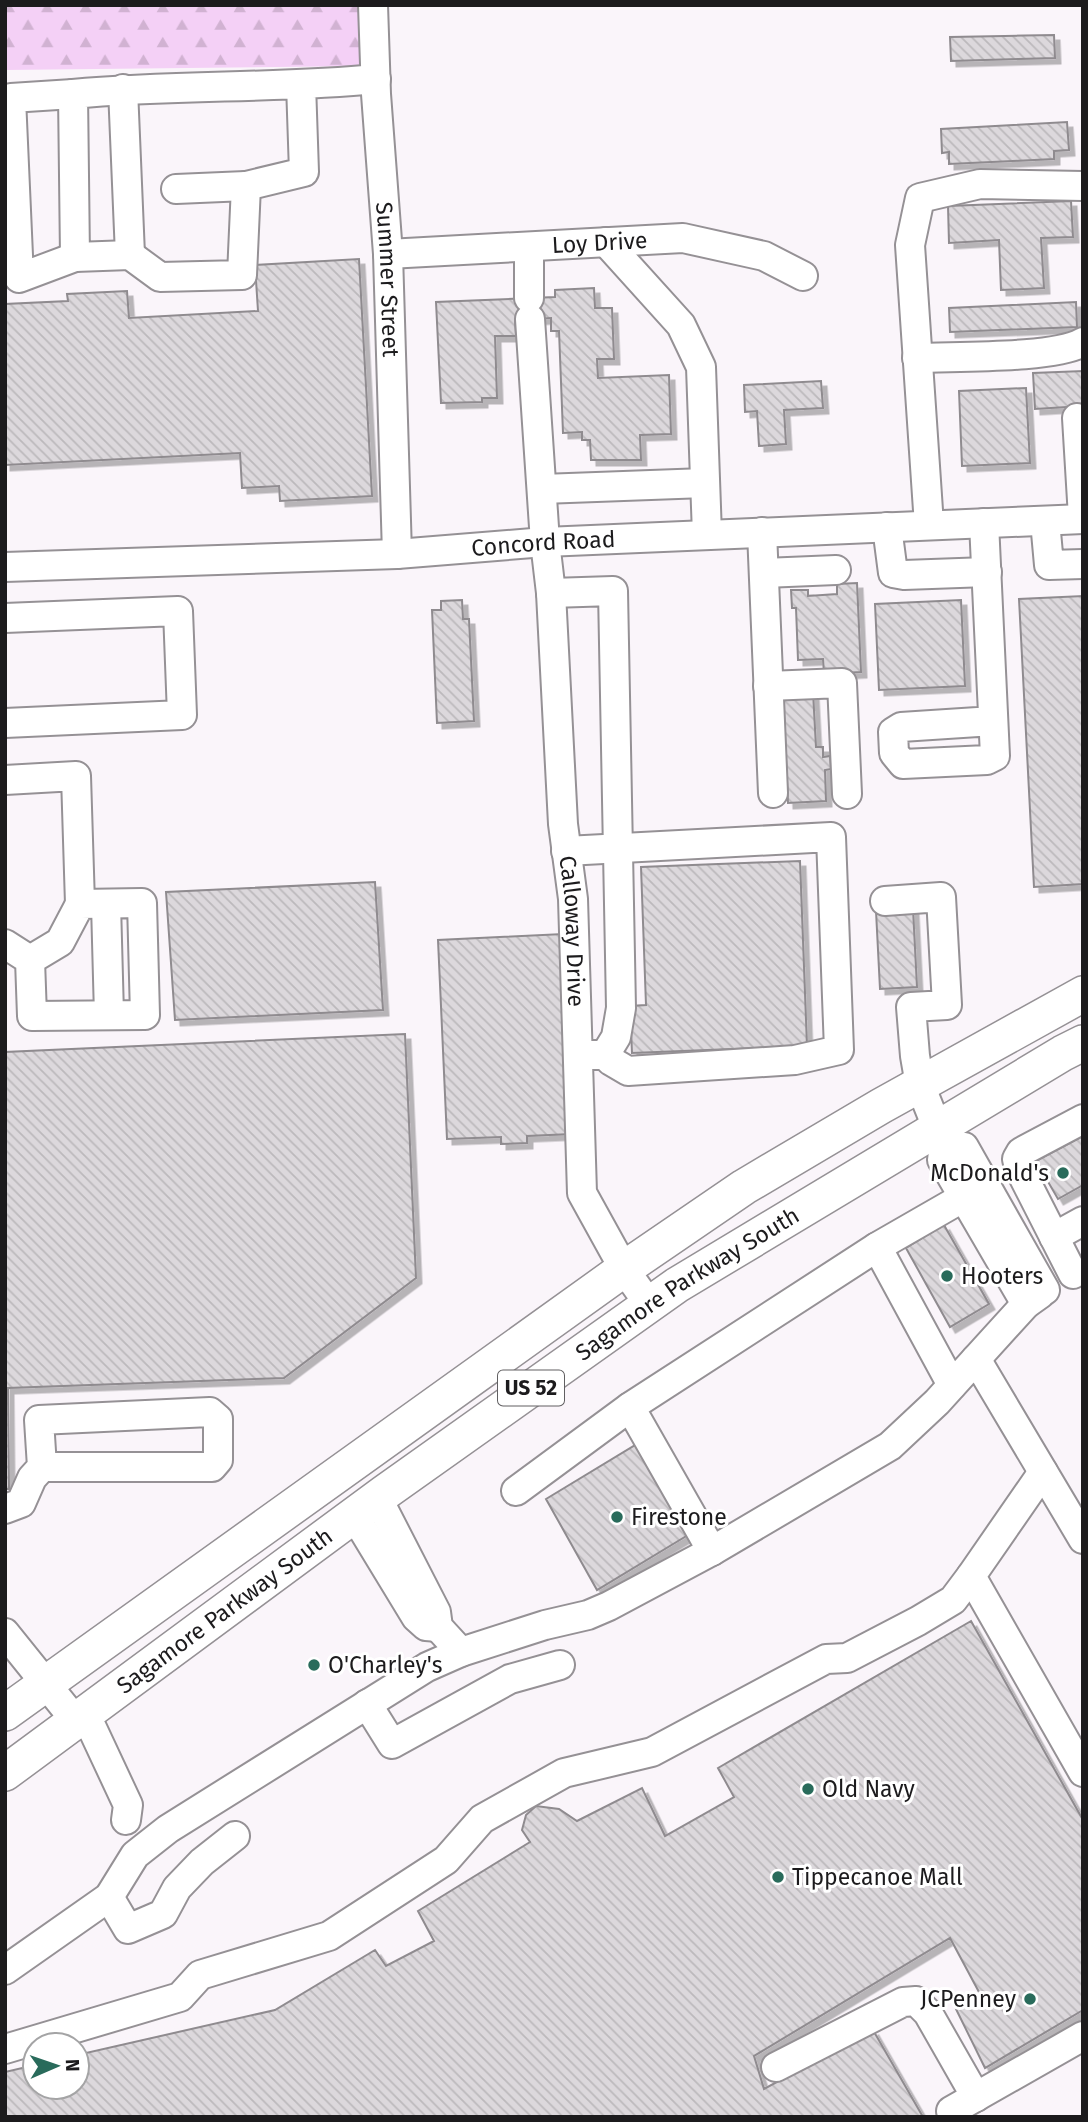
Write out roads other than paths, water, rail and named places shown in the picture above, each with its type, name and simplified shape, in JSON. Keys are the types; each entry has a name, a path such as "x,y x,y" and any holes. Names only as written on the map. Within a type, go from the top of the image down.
{"main road":[{"name":"Sagamore Parkway South","path":"5,1713 744,1186 1083,993"},
{"name":"Sagamore Parkway South","path":"5,1773 366,1506 677,1285 940,1137 1083,1043"}],"street":[{"name":"Summer Street","path":"373,5 388,254 397,554"},
{"path":"246,186 242,275 160,277 130,255 75,257 12,279 11,98 123,89 376,79"},
{"path":"176,189 246,186 303,172 301,84"},
{"path":"123,89 130,255"},
{"path":"73,94 75,257"},
{"path":"929,525 910,245 920,198 980,184 1083,186"},
{"name":"Loy Drive","path":"388,254 683,238 764,256 803,276"},
{"path":"606,242 681,325 701,367 707,535"},
{"name":"Calloway Drive","path":"529,247 529,309 551,593 563,824 591,1055 582,1194 624,1269 649,1304"},
{"path":"917,358 1012,354 1073,348 1083,342"},
{"path":"1077,418 1083,518"},
{"path":"542,489 705,483"},
{"name":"Concord Road","path":"5,567 397,554 545,542 1083,518"},
{"path":"1045,521 1049,565 1083,564"},
{"path":"984,523 993,721"},
{"path":"887,527 893,573 904,575 987,572"},
{"path":"762,532 772,793"},
{"path":"764,573 836,570"},
{"path":"551,593 613,591 621,1008 616,1037 591,1055"},
{"path":"5,618 178,611 182,715 5,723"},
{"path":"768,686 842,683 847,794"},
{"path":"5,780 76,776 93,904 60,943 30,960"},
{"path":"566,851 831,837 839,1050 795,1059 628,1071 611,1061 591,1055"},
{"path":"885,901 941,897 947,1005 911,1007 920,1085 940,1137 942,1160 964,1197 1035,1297"},
{"path":"30,960 32,1016 145,1015 142,903 93,904"},
{"path":"5,944 30,960"},
{"path":"5,1970 109,1896 135,1855 168,1829 427,1667 461,1651 545,1625 588,1615 609,1606 712,1551 890,1447 1035,1297 1078,1271 1054,1237 1017,1159 1021,1152 1083,1119"},
{"path":"1024,1178 1031,1159 1083,1131"},
{"path":"940,1137 964,1147 1035,1297"},
{"path":"516,1491 630,1407 877,1247 964,1197"},
{"path":"1054,1237 1083,1221"},
{"path":"877,1247 952,1385"},
{"path":"976,1359 1083,1539"},
{"path":"630,1407 712,1551"},
{"path":"5,1509 21,1503 32,1478 42,1467 39,1420 210,1412 218,1419 218,1460 212,1467 42,1467"},
{"path":"5,2049 180,1997 201,1975 329,1936 446,1860 482,1819 564,1773 652,1752 826,1659 847,1658 953,1600 1043,1472"},
{"path":"366,1506 416,1617 426,1626 438,1627 461,1651"},
{"path":"971,1576 1083,1772"},
{"path":"5,1633 75,1720 92,1728 128,1805 126,1820 142,1850"},
{"path":"367,1704 392,1744 510,1679 560,1665"},
{"path":"109,1896 128,1929 163,1914 177,1888 202,1862 235,1836"},
{"path":"776,2067 903,2003 916,2001 928,2013 976,2097"},
{"path":"953,2117 951,2111 1083,2036"}],"place":[{"name":"McDonald's","path":"1063,1173"},
{"name":"Hooters","path":"947,1276"},
{"name":"Firestone","path":"617,1517"},
{"name":"O'Charley's","path":"314,1665"},
{"name":"Old Navy","path":"808,1789"},
{"name":"Tippecanoe Mall","path":"778,1877"},
{"name":"JCPenney","path":"1030,1999"}]}
